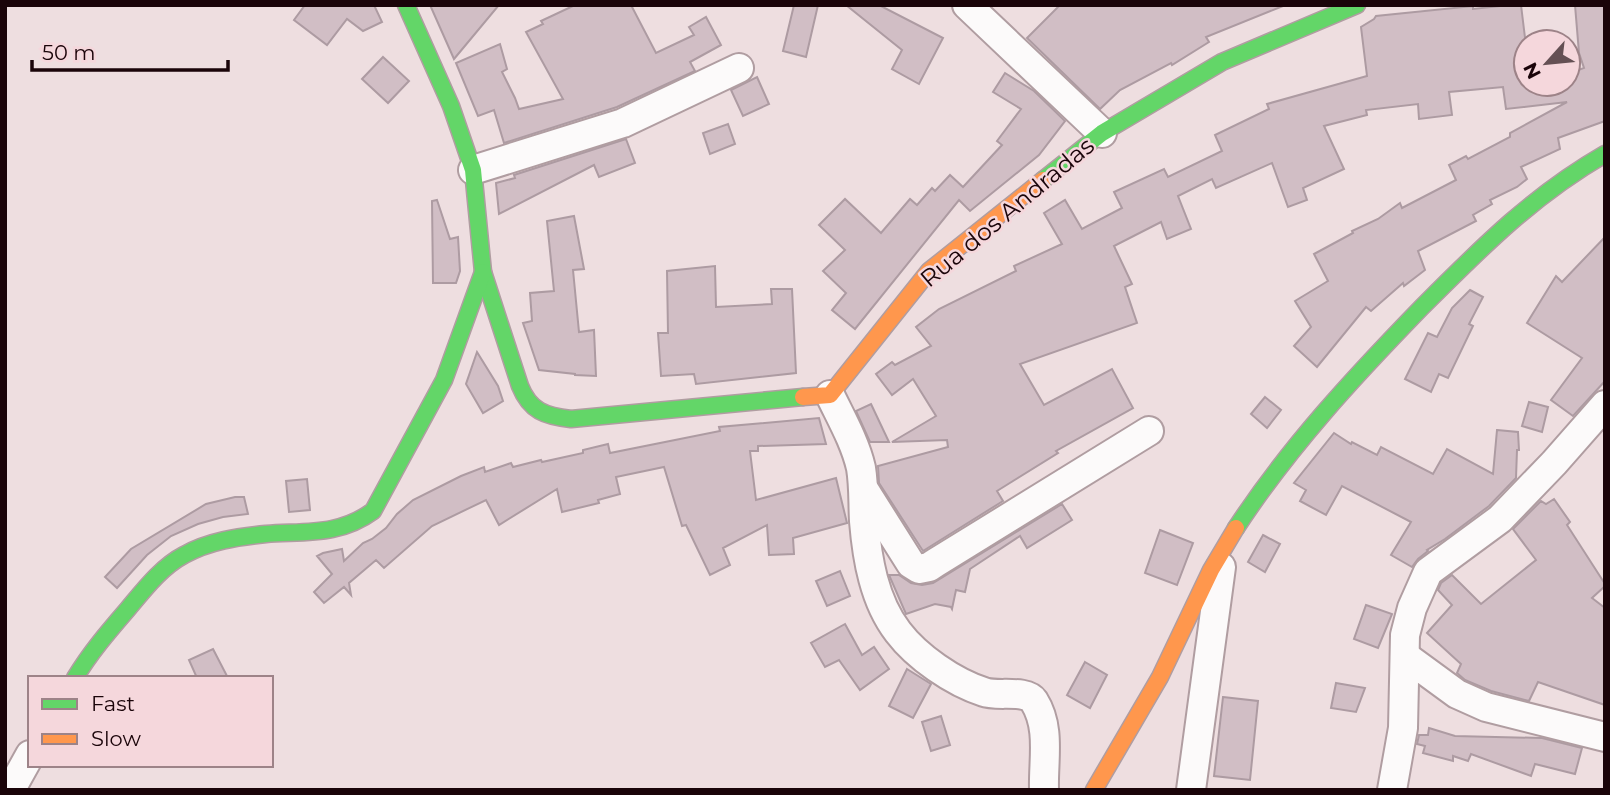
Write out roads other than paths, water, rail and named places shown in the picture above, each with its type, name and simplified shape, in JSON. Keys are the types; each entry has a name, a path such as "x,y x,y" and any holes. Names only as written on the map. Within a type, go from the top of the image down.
{"street":[{"path":"406,5 451,106 473,170 483,272 528,402 542,414 571,419 830,395 858,457 864,523 873,577 895,629 911,648 930,664 970,687 992,695 1023,695 1032,699 1040,714 1044,734 1044,790"},
{"path":"967,5 1102,133"},
{"name":"Rua dos Andradas","path":"830,395 929,271 1102,133 1223,62 1357,5"},
{"path":"473,170 623,123 739,68"},
{"path":"1094,790 1169,660 1211,570 1274,474 1331,402 1496,232 1531,202 1605,154"},
{"path":"76,676 87,658 139,596 163,570 181,556 204,545 226,539 309,533 344,526 359,521 373,511 444,380 483,272"},
{"path":"1392,790 1403,728 1405,635 1412,608 1428,572 1500,519 1605,405"},
{"path":"863,489 911,564 919,569 929,567 1150,431"},
{"path":"1191,790 1223,551"},
{"path":"1405,656 1457,695 1486,707 1605,737"},
{"path":"12,790 28,759"}]}
